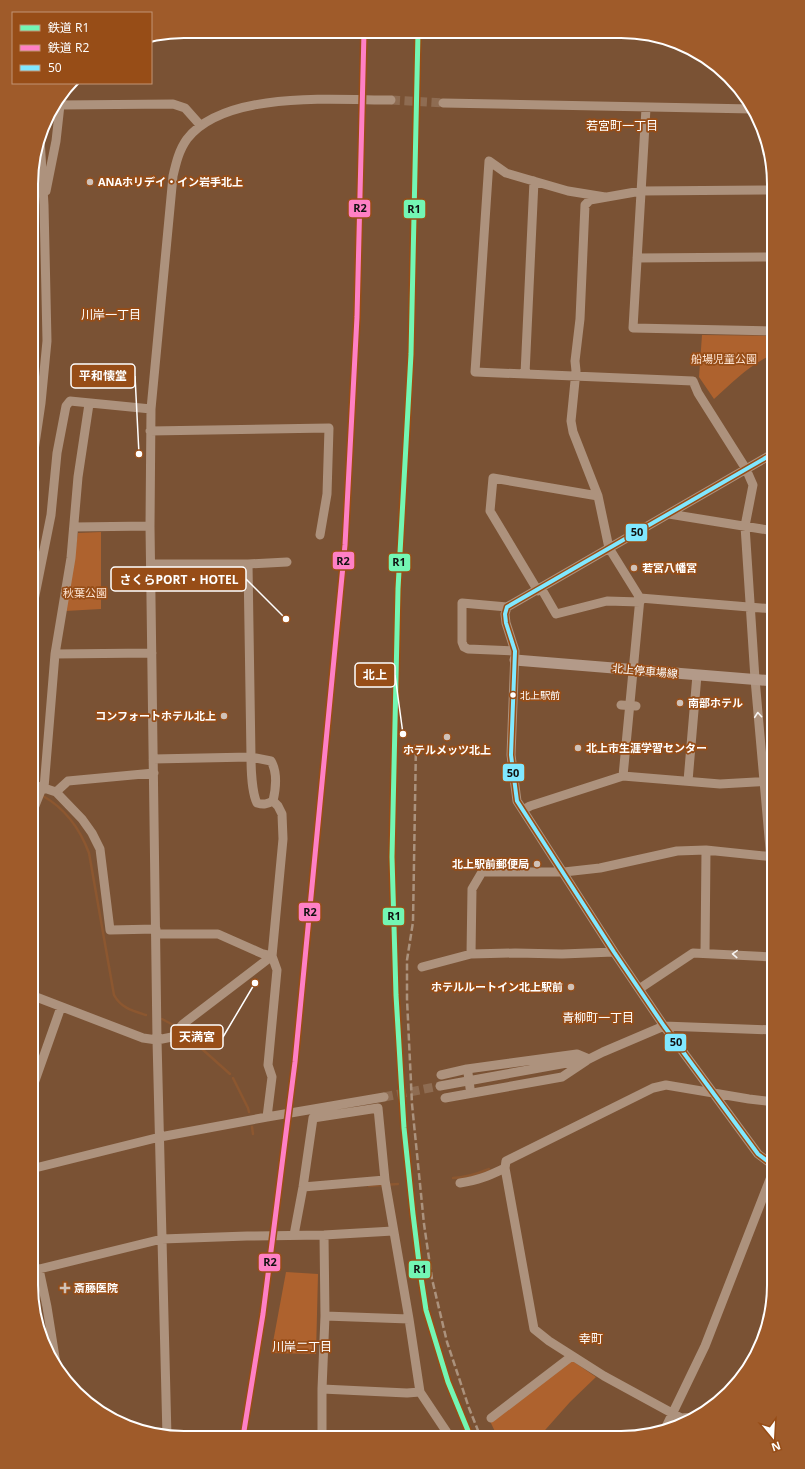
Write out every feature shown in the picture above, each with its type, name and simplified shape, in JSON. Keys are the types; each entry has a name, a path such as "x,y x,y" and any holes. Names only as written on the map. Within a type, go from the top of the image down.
{"main road":[{"name":"北上停車場線","path":"515,656 633,670 767,680"}],"street":[{"path":"167,1430 153,759 150,431 173,176 178,156 187,140 201,126 221,114 244,107 284,100 391,100"},
{"path":"443,103 746,109"},
{"path":"62,105 173,104 185,108 201,126"},
{"path":"44,205 56,141 60,108"},
{"path":"646,108 633,328 767,331"},
{"path":"38,423 47,341 44,205 41,155"},
{"path":"605,198 568,191 506,173 489,161 475,372 693,381 698,393 746,469 753,485 745,526 755,679 767,810"},
{"path":"525,374 534,181"},
{"path":"623,776 640,600 609,548 598,496 573,432 571,421 576,377 575,361 580,319 585,205 590,200 641,191 767,190"},
{"path":"637,258 767,257"},
{"path":"38,578 50,515 57,453 66,406 70,401 151,409"},
{"path":"89,404 78,477 71,558 55,654 44,788 56,792 82,819 92,833 100,849 110,930 218,934 263,954 272,956"},
{"path":"150,431 329,428 327,494 320,535"},
{"path":"515,656 468,650 464,647 462,642 462,603 507,608 767,457"},
{"path":"598,496 493,478 490,511 539,590 556,614 607,601 640,600 767,608"},
{"path":"669,514 767,530"},
{"path":"74,527 150,526"},
{"path":"151,564 248,564 287,562"},
{"path":"153,759 251,757 271,761 274,767 275,790 273,800 268,804 257,803 255,798 251,757 248,564"},
{"path":"507,608 505,614 506,622 515,656 511,755 517,801 614,952 664,1026 758,1154 767,1161"},
{"path":"55,654 152,653"},
{"path":"688,781 697,675"},
{"path":"621,705 636,706"},
{"path":"56,792 68,781 154,773"},
{"path":"523,810 530,806 623,776 720,784 764,781"},
{"path":"38,786 42,788 38,798"},
{"path":"267,1117 272,1076 268,1065 277,970 272,956 283,839 282,814 273,800"},
{"path":"471,954 472,889 482,872 564,872 600,868 677,851 706,850 767,856"},
{"path":"705,953 706,850"},
{"path":"422,967 471,954 562,954 614,952"},
{"path":"639,989 693,953 767,957"},
{"path":"38,999 143,1038 158,1040 172,1038 182,1024 272,956"},
{"path":"38,1072 61,1007"},
{"path":"445,1098 471,1091 562,1077 589,1059 603,1052 664,1026 767,1030"},
{"path":"441,1075 577,1054 589,1059"},
{"path":"440,1086 589,1059"},
{"path":"468,1071 471,1091"},
{"path":"682,1418 604,1376 572,1356 534,1329 505,1168 506,1161 653,1088 666,1085 767,1101"},
{"path":"38,1167 160,1138 384,1096"},
{"path":"294,1235 303,1187 312,1118 378,1108 385,1180 420,1392 445,1431"},
{"path":"460,1183 478,1180 505,1168"},
{"path":"303,1187 385,1180"},
{"path":"668,1423 705,1346 767,1187"},
{"path":"38,1269 162,1239 324,1235 393,1231"},
{"path":"322,1431 325,1316 324,1235"},
{"path":"38,1279 47,1307 54,1352"},
{"path":"325,1316 409,1319"},
{"path":"490,1418 572,1356"},
{"path":"322,1389 407,1394 420,1392"}],"green space":[{"name":"船場児童公園","path":"702,335 767,336 767,358 750,368 714,399 699,377"},
{"name":"秋葉公園","path":"101,532 101,609 65,611 78,533"},
{"path":"286,1272 318,1274 316,1354 271,1353"},
{"path":"571,1360 596,1377 570,1402 544,1431 495,1431 490,1421"}],"waterway":[{"path":"43,796 59,807 71,820 77,828 89,853 114,995 124,1006 146,1015"},
{"path":"162,1019 177,1027"},
{"path":"183,1032 230,1074"},
{"path":"233,1078 249,1112"},
{"path":"252,1127 253,1134"},
{"path":"453,1178 471,1175 489,1169"},
{"path":"369,1186 398,1184"}],"tunnel":[{"path":"391,100 443,103"},
{"path":"384,1097 440,1086"}],"railway":[{"path":"416,744 413,922 407,960 407,999 412,1104 424,1224 432,1279 447,1342 478,1431"}],"rail line":[{"name":"R2","path":"244,1431 263,1314 295,1062 345,545 357,317 364,38"},
{"name":"R1","path":"418,38 411,354 398,589 392,857 396,995 404,1128 413,1214 426,1310 448,1382 468,1431"}],"transit line":[{"name":"50","path":"767,457 507,607 505,614 506,623 515,651 511,755 517,801 614,952 664,1026 758,1154 767,1161"}],"place":[{"name":"ANAホリデイ・イン岩手北上","path":"90,182"},
{"name":"平和懐堂","path":"139,454"},
{"name":"若宮八幡宮","path":"634,568"},
{"name":"さくらPORT・HOTEL","path":"286,619"},
{"name":"北上駅前","path":"513,695"},
{"name":"南部ホテル","path":"680,703"},
{"name":"コンフォートホテル北上","path":"224,716"},
{"name":"北上","path":"403,734"},
{"name":"ホテルメッツ北上","path":"447,737"},
{"name":"北上市生涯学習センター","path":"578,748"},
{"name":"北上駅前郵便局","path":"537,864"},
{"name":"天満宮","path":"255,983"},
{"name":"ホテルルートイン北上駅前","path":"571,987"},
{"name":"斎藤医院","path":"65,1288"}],"district":[{"name":"若宮町一丁目","path":"622,126"},
{"name":"川岸一丁目","path":"111,315"},
{"name":"青柳町一丁目","path":"598,1018"},
{"name":"幸町","path":"591,1339"},
{"name":"川岸二丁目","path":"302,1347"}]}
